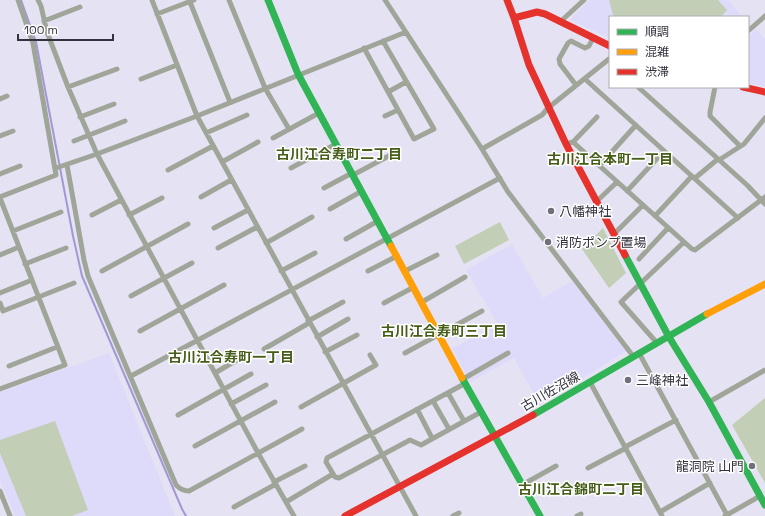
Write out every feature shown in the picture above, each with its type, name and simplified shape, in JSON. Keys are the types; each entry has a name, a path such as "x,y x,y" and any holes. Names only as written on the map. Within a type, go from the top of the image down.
{"street":[{"path":"0,389 65,365 0,197 56,175 56,168 33,43 18,0"},
{"path":"38,0 47,32 88,136 146,247 294,516"},
{"path":"152,0 197,116 416,516"},
{"path":"229,0 265,88 289,129"},
{"path":"268,0 298,74 494,436 540,516"},
{"path":"385,0 482,149 508,192 539,234 636,355 676,420 726,515 760,496"},
{"path":"507,0 529,65 548,108 570,143 596,202 669,336 676,345 709,402 765,505"},
{"path":"560,22 584,0"},
{"path":"157,14 192,1 230,102"},
{"path":"44,21 80,7"},
{"path":"514,18 537,12 545,14 609,46"},
{"path":"749,30 765,16"},
{"path":"56,168 197,116 298,74 406,32"},
{"path":"576,85 560,64 559,59 568,43 571,41 585,48 589,46 593,38"},
{"path":"364,48 414,139 434,129 383,41"},
{"path":"482,149 542,115 548,108 609,60"},
{"path":"141,79 177,65"},
{"path":"68,88 117,69"},
{"path":"585,78 738,218"},
{"path":"388,92 406,82"},
{"path":"570,143 600,165 668,228 695,250 764,200 639,88"},
{"path":"715,88 710,116 740,146"},
{"path":"747,88 765,92"},
{"path":"0,99 7,96"},
{"path":"80,116 114,104"},
{"path":"385,116 398,110"},
{"path":"273,138 319,113"},
{"path":"206,132 247,115"},
{"path":"570,143 597,116"},
{"path":"655,216 693,177 744,144 765,118"},
{"path":"74,142 125,121"},
{"path":"600,165 636,125"},
{"path":"0,136 13,131"},
{"path":"222,162 258,142"},
{"path":"291,168 336,144"},
{"path":"168,170 213,146"},
{"path":"324,188 398,151"},
{"path":"627,191 664,151"},
{"path":"66,165 87,271 176,485 184,491 188,491 302,429"},
{"path":"0,174 20,166"},
{"path":"131,376 292,291 500,178"},
{"path":"201,197 232,180"},
{"path":"596,202 617,182"},
{"path":"330,209 362,192"},
{"path":"130,215 162,198"},
{"path":"92,215 121,200"},
{"path":"614,234 643,205"},
{"path":"214,228 248,210"},
{"path":"13,231 61,212"},
{"path":"266,243 312,218"},
{"path":"346,239 378,221"},
{"path":"102,271 188,224"},
{"path":"218,248 257,227"},
{"path":"639,259 668,228"},
{"path":"657,343 621,302 684,242"},
{"path":"0,255 19,247"},
{"path":"26,264 66,248"},
{"path":"281,271 315,253"},
{"path":"405,271 437,255"},
{"path":"368,272 397,256"},
{"path":"131,296 192,262"},
{"path":"422,302 466,277"},
{"path":"0,293 32,280"},
{"path":"0,303 3,311 74,283"},
{"name":"古川佐沼線","path":"345,516 400,485 494,436 716,309 765,284"},
{"path":"140,331 224,285"},
{"path":"384,303 414,287"},
{"path":"264,349 342,302"},
{"path":"405,353 482,310"},
{"path":"317,337 348,319"},
{"path":"325,352 357,335"},
{"path":"9,366 57,347"},
{"path":"215,373 248,354"},
{"path":"481,412 421,445 410,440 338,478 335,477 326,462 328,458 433,401 508,354"},
{"path":"301,407 376,365 370,355"},
{"path":"709,402 765,370"},
{"path":"178,415 251,374"},
{"path":"590,382 661,514 710,483"},
{"path":"232,404 266,385"},
{"path":"448,392 464,421"},
{"path":"433,401 449,429"},
{"path":"195,446 275,402"},
{"path":"417,410 432,438"},
{"path":"588,468 676,420"},
{"path":"234,507 305,466"},
{"path":"522,485 556,466"},
{"path":"286,502 333,474"},
{"path":"0,491 10,516"}],"shaded area":[{"path":"589,0 728,0 742,16 609,16 609,38 570,20"},
{"path":"756,29 765,39 765,87 749,83 749,35"},
{"path":"512,244 543,298 572,281 626,351 540,405 514,358 470,382 452,348 498,325 466,270"},
{"path":"109,353 175,516 15,516 0,481 0,392"}],"green space":[{"path":"609,0 718,0 727,10 722,16 613,15"},
{"path":"500,222 509,240 464,264 455,246"},
{"path":"603,228 626,273 609,288 582,249"},
{"path":"765,398 765,483 732,425"},
{"path":"55,421 88,510 72,516 26,516 0,453 0,440"}],"waterway":[{"path":"21,0 36,42 82,276 186,516"}],"traffic: fast":[{"path":"268,0 298,74 391,246"},
{"path":"625,255 669,337 709,402 765,505"},
{"path":"533,415 707,314"},
{"path":"462,378 540,516"}],"traffic: slow":[{"path":"391,246 462,378"},
{"path":"707,314 765,284"}],"traffic: jam":[{"path":"507,0 514,18 537,12 545,14 609,46"},
{"path":"514,18 529,65 566,144 625,255"},
{"path":"747,88 765,92"},
{"path":"345,516 533,415"}],"place":[{"name":"八幡神社","path":"551,211"},
{"name":"消防ポンプ置場","path":"548,242"},
{"name":"三峰神社","path":"628,380"},
{"name":"龍洞院 山門","path":"752,466"}],"district":[{"name":"古川江合寿町二丁目","path":"339,154"},
{"name":"古川江合本町一丁目","path":"610,159"},
{"name":"古川江合寿町三丁目","path":"444,331"},
{"name":"古川江合寿町一丁目","path":"231,357"},
{"name":"古川江合錦町二丁目","path":"581,489"}]}
